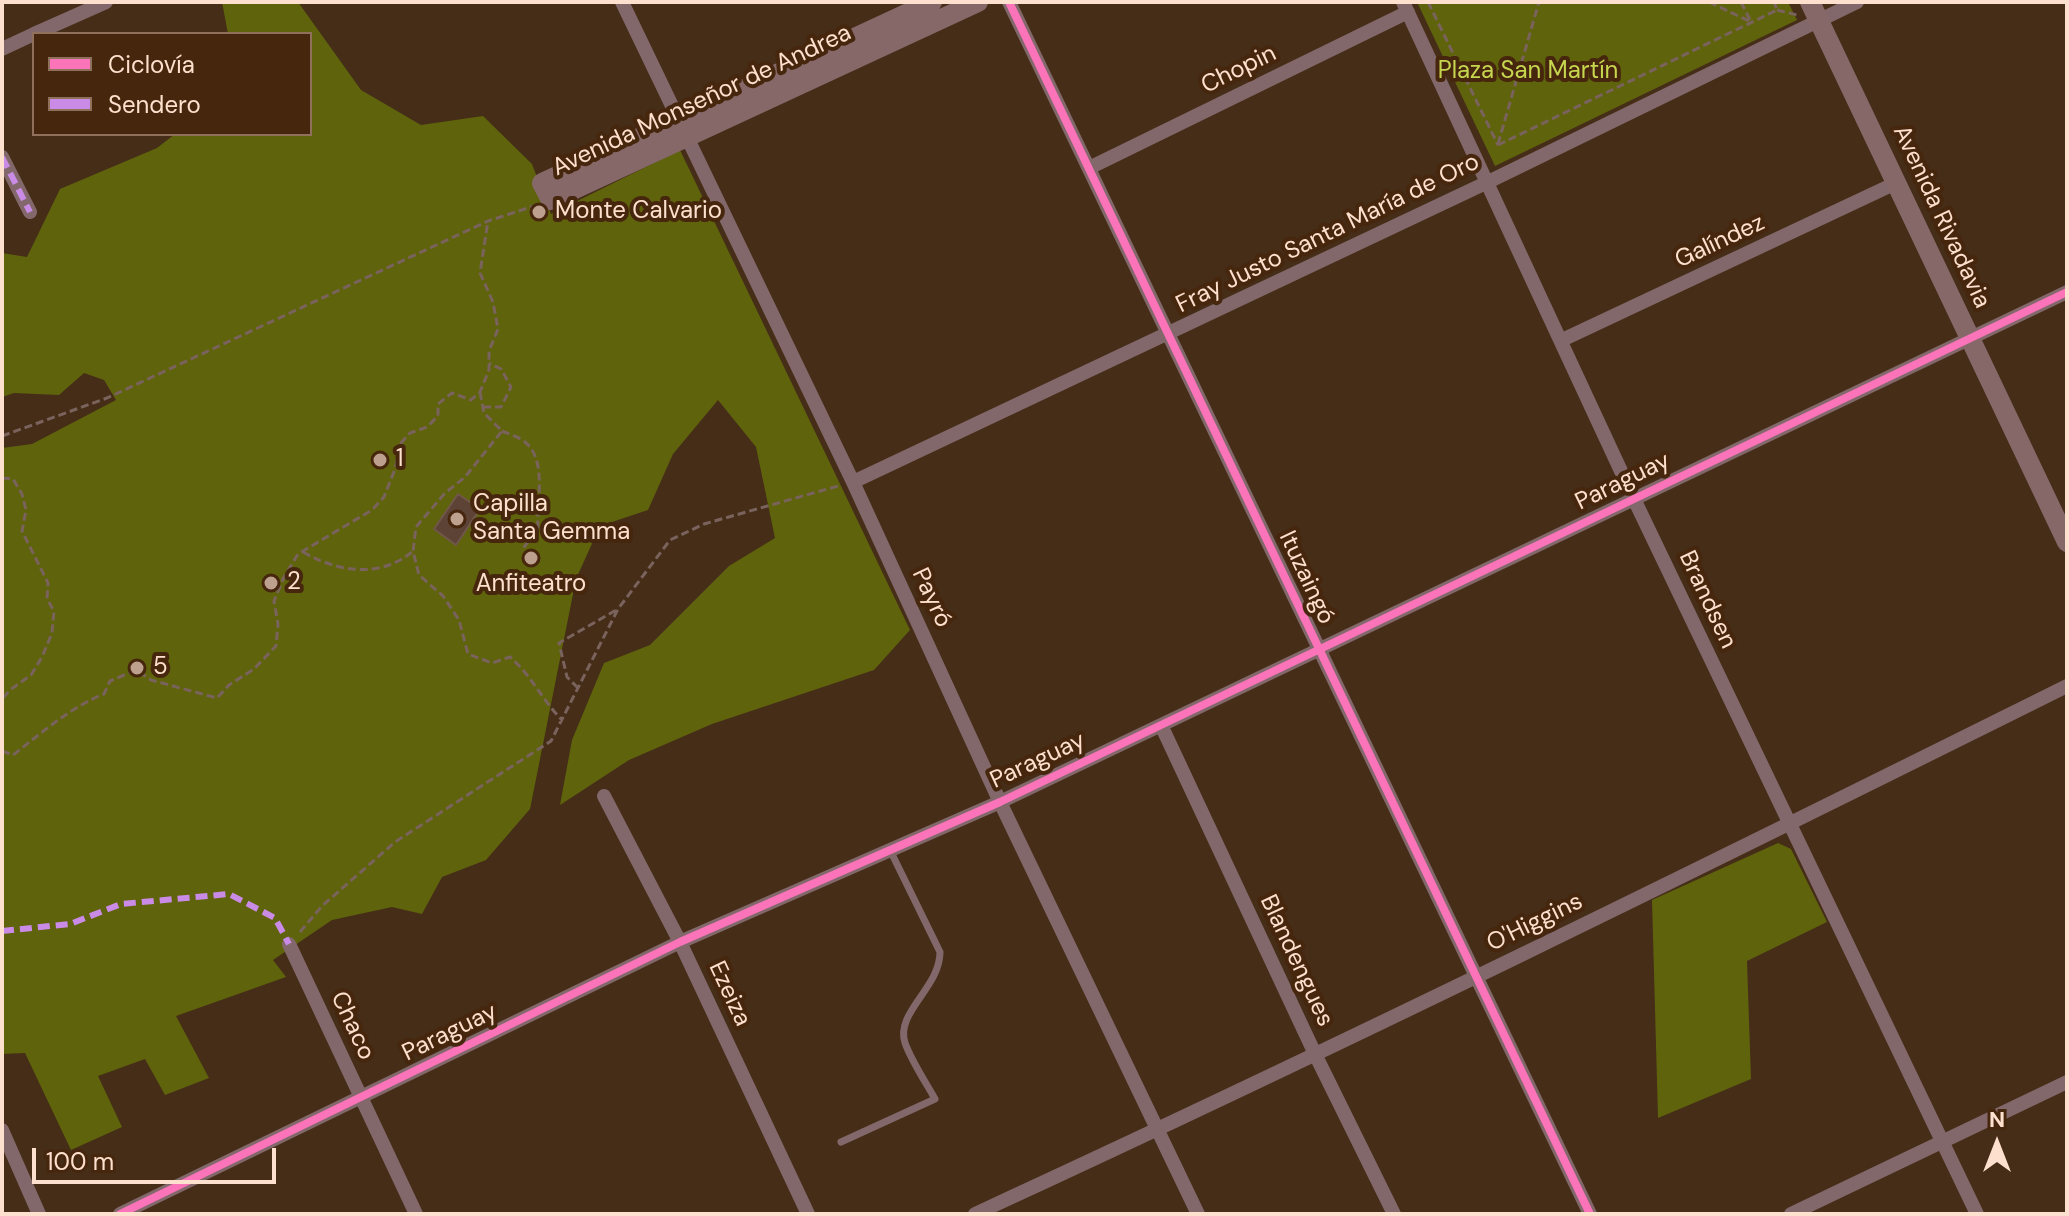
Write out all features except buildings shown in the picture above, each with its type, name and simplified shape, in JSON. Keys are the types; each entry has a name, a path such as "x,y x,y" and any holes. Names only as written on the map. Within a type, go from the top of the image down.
{"street":[{"path":"38,32 106,2"},
{"name":"Payró","path":"622,2 853,482 1000,802 1198,1214"},
{"name":"Avenida Monseñor de Andrea","path":"683,129 932,2"},
{"name":"Avenida Monseñor de Andrea","path":"551,200 542,183 683,129 978,2"},
{"name":"Ituzaingó","path":"1009,2 1590,1214"},
{"name":"Fray Justo Santa María de Oro","path":"853,482 1488,182 1814,11 1857,2"},
{"name":"Chopin","path":"1089,168 1405,7"},
{"name":"Brandsen","path":"1405,7 1634,499 1977,1214"},
{"name":"Avenida Rivadavia","path":"1814,11 2067,542"},
{"path":"2,49 32,35"},
{"path":"2,157 30,212"},
{"name":"Galíndez","path":"1562,340 1896,183"},
{"name":"Paraguay","path":"120,1214 680,942 1000,802 2067,292"},
{"name":"O'Higgins","path":"975,1214 1156,1131 1789,825 2067,686"},
{"name":"Blandengues","path":"1161,725 1315,1054 1394,1214"},
{"name":"Ezeiza","path":"604,796 680,942 808,1214"},
{"name":"Chaco","path":"289,944 416,1214"},
{"path":"1796,1213 2067,1082"},
{"path":"2,1130 39,1214"}],"lane":[{"path":"841,1142 935,1099 904,1040 904,1020 934,978 940,965 940,952 890,850"}],"path":[{"path":"1428,2 1498,145"},
{"path":"1498,145 1539,2"},
{"path":"1709,2 1751,22"},
{"path":"1741,2 1751,22"},
{"path":"1498,145 1777,10 1774,2"},
{"path":"2,436 107,398 488,221 551,200"},
{"path":"488,221 480,273 493,302 498,329 489,351 489,363 480,392 484,413 502,431 527,443 537,462 541,485 536,506 538,529 521,551"},
{"path":"483,407 501,407 511,387 501,369 489,363"},
{"path":"2,751 13,755 49,729 57,719 81,703 104,694 110,681 136,670 151,680 217,698 229,685 254,669 276,646 278,624 274,601 298,554 378,504 395,469 401,443 410,433 427,427 438,416 438,404 452,393 471,400 480,392"},
{"path":"502,431 465,477 445,493 416,527 413,551 419,575 443,596 459,620 468,654 492,663 510,657 527,671 548,706 562,720"},
{"path":"2,478 13,479 22,494 26,510 22,531 48,583 47,599 54,611 52,633 42,657 31,675 2,699"},
{"path":"289,944 322,906 395,842 551,741 618,609 670,540 704,524 853,482"},
{"path":"303,552 336,566 363,571 400,563 413,551"},
{"path":"578,688 567,677 559,643 618,609"}],"green space":[{"path":"222,2 298,2 361,90 421,125 483,116 532,164 551,214 680,150 910,630 874,670 712,724 629,760 560,805 572,740 604,663 650,645 729,566 775,538 756,447 718,400 673,454 648,510 600,526 576,579 530,809 486,860 442,877 422,914 392,907 332,920 273,960 286,977 176,1016 209,1078 165,1095 145,1059 98,1076 122,1127 71,1150 25,1053 2,1054 2,448 32,444 116,400 104,380 84,373 59,395 14,393 2,397 2,253 27,257 60,189 157,148 172,136 312,136 312,32 228,32"},
{"name":"Plaza San Martín","path":"1417,2 1788,2 1797,20 1495,166"},
{"path":"1778,843 1791,849 1827,922 1747,961 1751,1079 1658,1118 1652,900"}],"marked path":[{"path":"2,157 30,212"},
{"path":"2,931 70,924 121,904 229,894 275,918 289,944"}],"cycle path":[{"path":"1009,2 1590,1214"},
{"path":"120,1214 680,942 1000,802 2067,292"}],"place":[{"name":"Monte Calvario","path":"539,212"},
{"name":"1","path":"380,460"},
{"name":"Capilla Santa Gemma","path":"457,519"},
{"name":"Anfiteatro","path":"531,558"},
{"name":"2","path":"271,583"},
{"name":"5","path":"137,668"}]}
